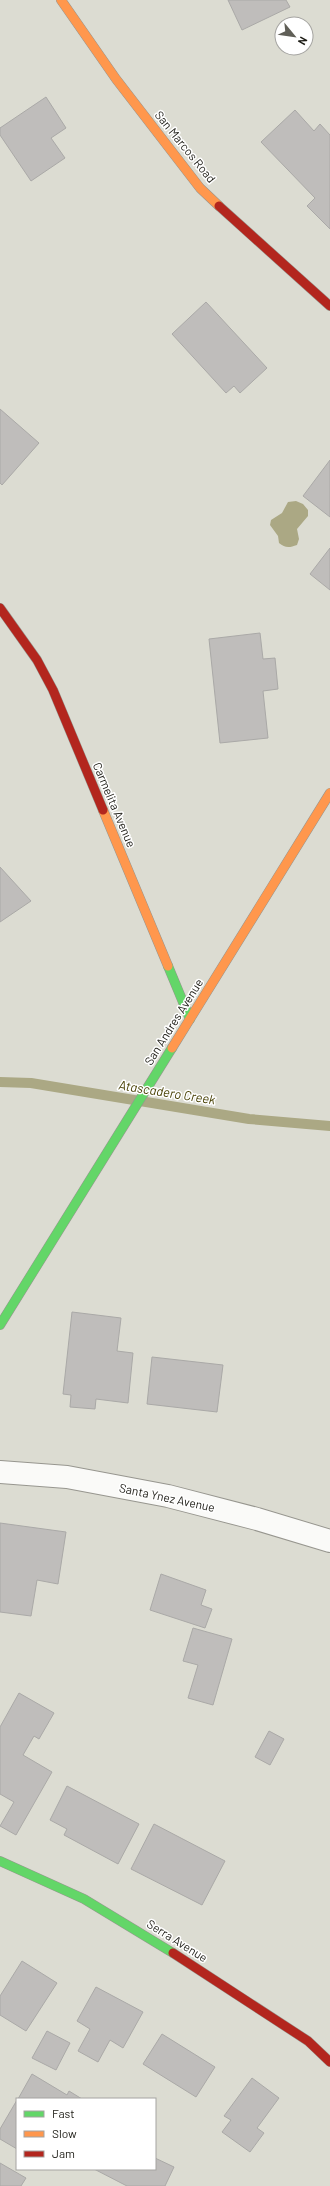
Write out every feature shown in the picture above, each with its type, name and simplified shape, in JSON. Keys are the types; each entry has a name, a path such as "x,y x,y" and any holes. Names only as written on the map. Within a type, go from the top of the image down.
{"street":[{"name":"San Marcos Road","path":"61,0 116,79 200,188 330,306"},
{"name":"Carmelita Avenue","path":"0,608 37,660 53,690 190,1019"},
{"name":"San Andres Avenue","path":"0,1325 330,794"},
{"name":"Santa Ynez Avenue","path":"0,1472 67,1477 168,1496 257,1519 330,1541"},
{"name":"Serra Avenue","path":"0,1860 84,1899 224,1985 308,2041 330,2062"}],"shaded area":[{"path":"296,501 303,504 308,510 308,516 297,529 299,539 297,545 285,547 279,543 278,536 270,525 271,520 282,513 288,502"}],"building":[{"path":"228,0 286,0 290,7 242,30"},
{"path":"46,97 66,128 51,138 65,158 31,181 0,135 0,128"},
{"path":"295,110 314,131 320,124 330,135 330,229 307,206 315,198 261,142"},
{"path":"206,302 267,368 240,393 234,386 226,393 172,334"},
{"path":"0,409 39,443 2,485 0,483"},
{"path":"330,460 330,517 303,496"},
{"path":"330,548 330,590 310,574"},
{"path":"260,633 263,659 275,658 278,689 263,691 268,738 220,743 209,639"},
{"path":"0,867 31,901 0,922"},
{"path":"72,1312 121,1318 117,1351 133,1353 128,1403 96,1399 95,1409 70,1407 71,1395 63,1394"},
{"path":"152,1357 223,1365 217,1412 147,1404"},
{"path":"0,1523 66,1532 58,1584 37,1580 31,1616 0,1612"},
{"path":"161,1574 206,1590 201,1605 212,1609 205,1628 150,1610"},
{"path":"193,1628 232,1639 213,1705 188,1698 198,1665 183,1661"},
{"path":"19,1693 54,1713 39,1739 34,1736 23,1755 52,1772 16,1835 0,1826 14,1802 0,1794 0,1727"},
{"path":"269,1731 284,1739 270,1765 255,1757"},
{"path":"67,1786 139,1824 118,1864 64,1835 67,1829 50,1820"},
{"path":"154,1824 225,1861 202,1905 131,1869"},
{"path":"22,1961 57,1983 26,2031 0,2015 0,1996"},
{"path":"96,1987 143,2012 123,2048 110,2040 98,2062 78,2051 90,2029 77,2021"},
{"path":"47,2031 70,2043 56,2070 32,2058"},
{"path":"162,2034 215,2067 196,2097 143,2064"},
{"path":"32,2074 67,2095 69,2091 80,2098 19,2098"},
{"path":"252,2078 279,2098 257,2128 264,2133 250,2152 222,2132 231,2120 224,2116"},
{"path":"16,2102 16,2148 0,2139 0,2129"},
{"path":"156,2158 174,2167 165,2186 127,2186 96,2170 156,2170"},
{"path":"0,2163 26,2178 21,2186 0,2186"}],"waterway":[{"name":"Atascadero Creek","path":"0,1082 31,1083 249,1119 330,1126"}],"traffic: fast":[{"path":"168,966 190,1019"},
{"path":"0,1325 172,1048"},
{"path":"0,1861 84,1899 173,1953"}],"traffic: slow":[{"path":"61,0 116,79 200,188 219,206"},
{"path":"172,1048 330,793"},
{"path":"103,810 168,966"}],"traffic: jam":[{"path":"219,206 330,306"},
{"path":"0,608 37,660 53,690 103,810"},
{"path":"173,1953 308,2041 330,2062"}]}
